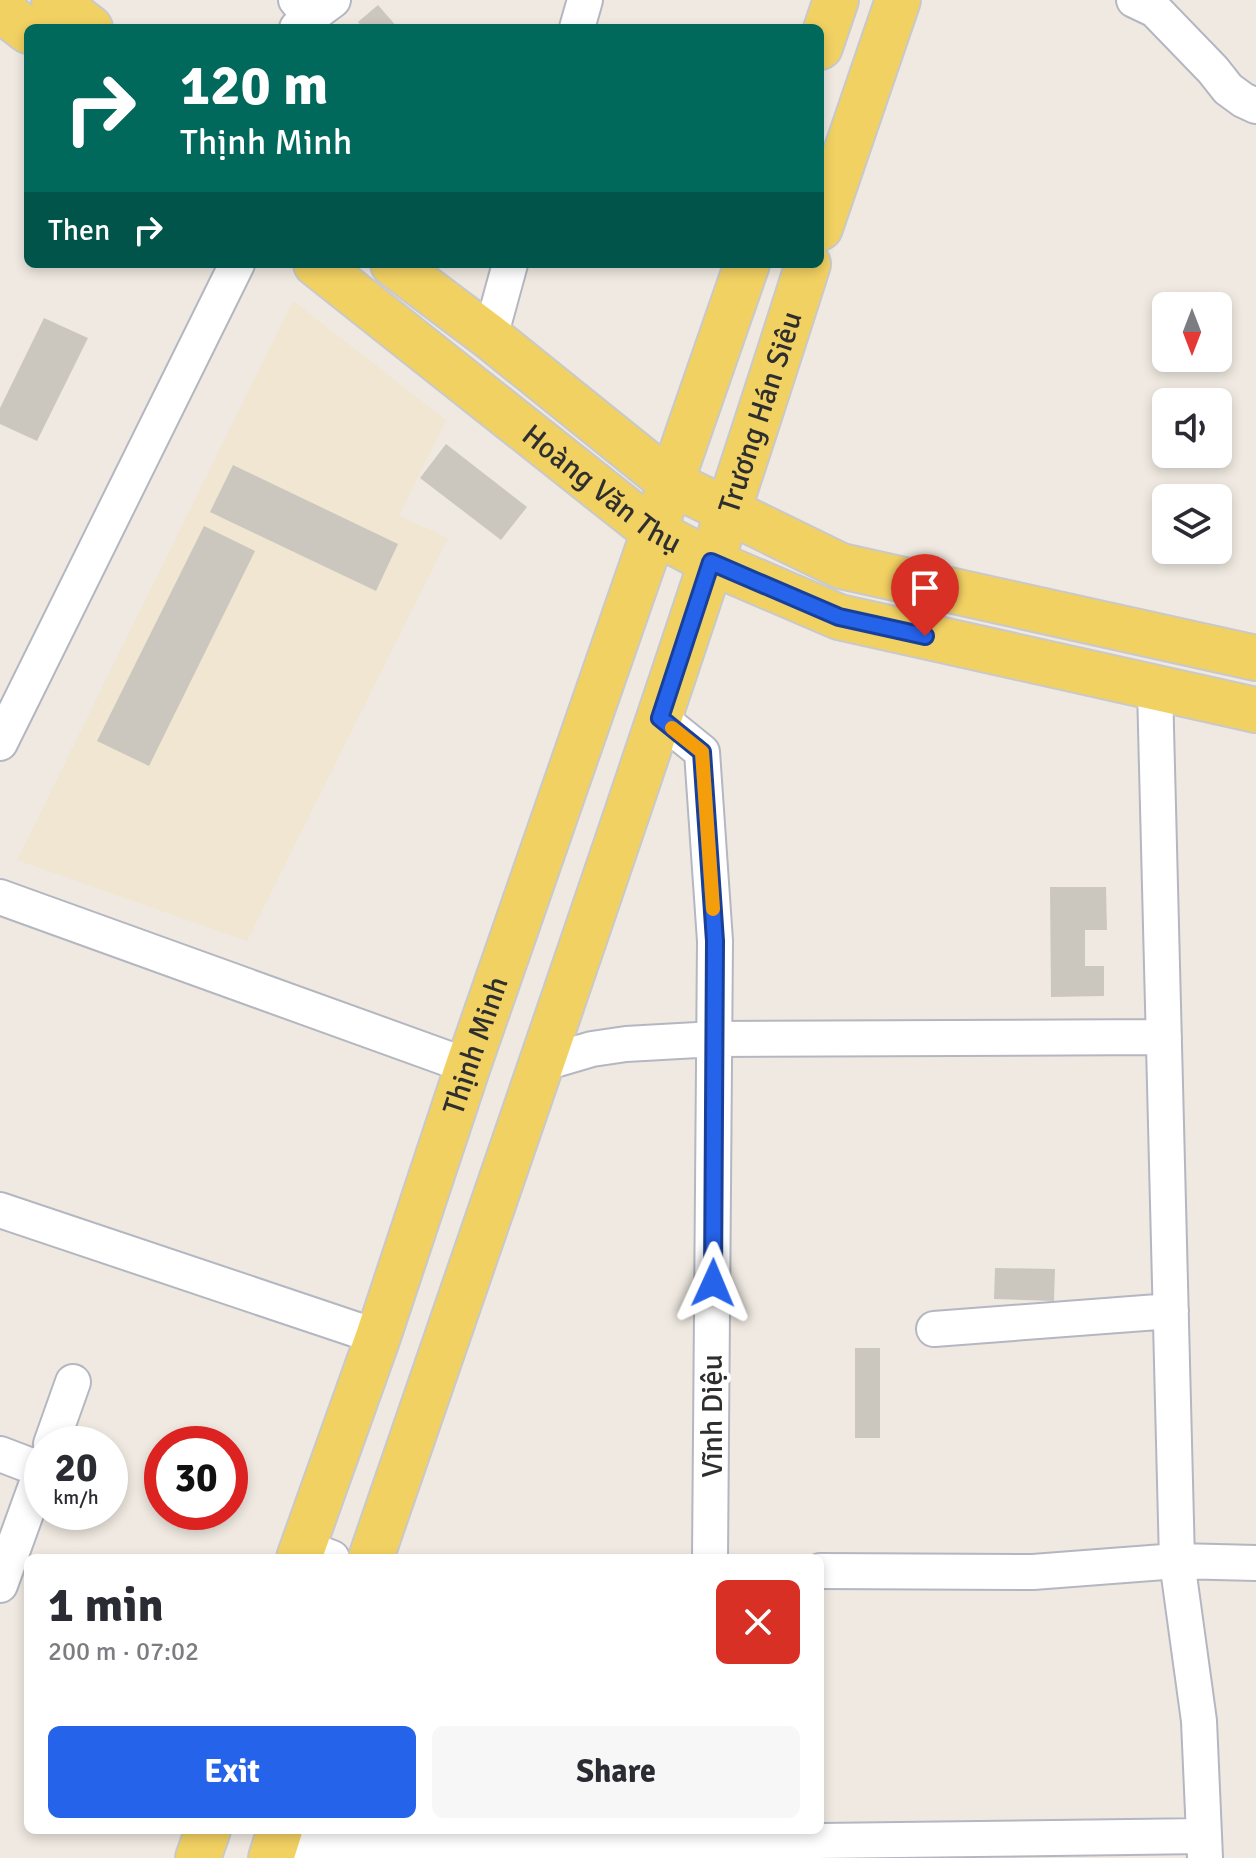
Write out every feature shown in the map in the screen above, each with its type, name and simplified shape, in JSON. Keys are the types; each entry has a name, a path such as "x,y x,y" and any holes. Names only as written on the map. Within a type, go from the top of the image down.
{"main road":[{"path":"54,0 85,24"},
{"path":"824,35 836,0"},
{"path":"824,216 898,0"},
{"path":"0,9 24,28"},
{"name":"Hoàng Văn Thụ","path":"321,268 654,532 711,562 839,617 1256,710"},
{"name":"Hoàng Văn Thụ","path":"398,268 490,337 671,483 841,566 1256,658"},
{"name":"Trương Hán Siêu","path":"654,532 746,268"},
{"name":"Trương Hán Siêu","path":"711,562 807,268"},
{"name":"Thịnh Minh","path":"311,1554 378,1337 468,1066 654,532"},
{"path":"372,1554 711,562"},
{"path":"198,1858 207,1834"}],"street":[{"path":"578,24 585,0"},
{"path":"1134,0 1155,10 1228,89 1256,106"},
{"path":"0,743 235,268"},
{"path":"490,337 509,268"},
{"path":"275,1845 706,1843 1205,1847 1199,1721 1177,1561 1155,688"},
{"name":"Vĩnh Diệu","path":"660,718 702,752 715,941 710,1554"},
{"path":"0,897 468,1066"},
{"path":"541,1064 615,1045 715,1039 1164,1037"},
{"path":"0,1210 378,1337"},
{"path":"934,1329 1171,1311"},
{"path":"57,1426 73,1382"},
{"path":"0,1454 24,1463"},
{"path":"0,1585 24,1519"},
{"path":"824,1571 1033,1572 1177,1561 1256,1563"}],"shaded area":[{"path":"293,301 446,420 399,516 448,538 247,941 17,860"}],"building":[{"path":"378,5 395,24 360,24 358,22"},
{"path":"44,318 88,338 37,441 0,424 0,408"},
{"path":"446,444 527,507 501,540 420,478"},
{"path":"233,465 398,544 376,591 210,512"},
{"path":"204,526 255,551 149,766 97,741"},
{"path":"1050,887 1106,887 1107,930 1085,930 1085,966 1104,966 1104,996 1051,997"},
{"path":"995,1268 1055,1269 1054,1301 994,1299"},
{"path":"855,1348 880,1348 880,1438 855,1438"}],"slow traffic":[{"path":"672,728 702,752 713,909"}],"route":[{"path":"713,1283 715,941 702,752 660,718 668,692 711,562 839,617 925,636"}]}
